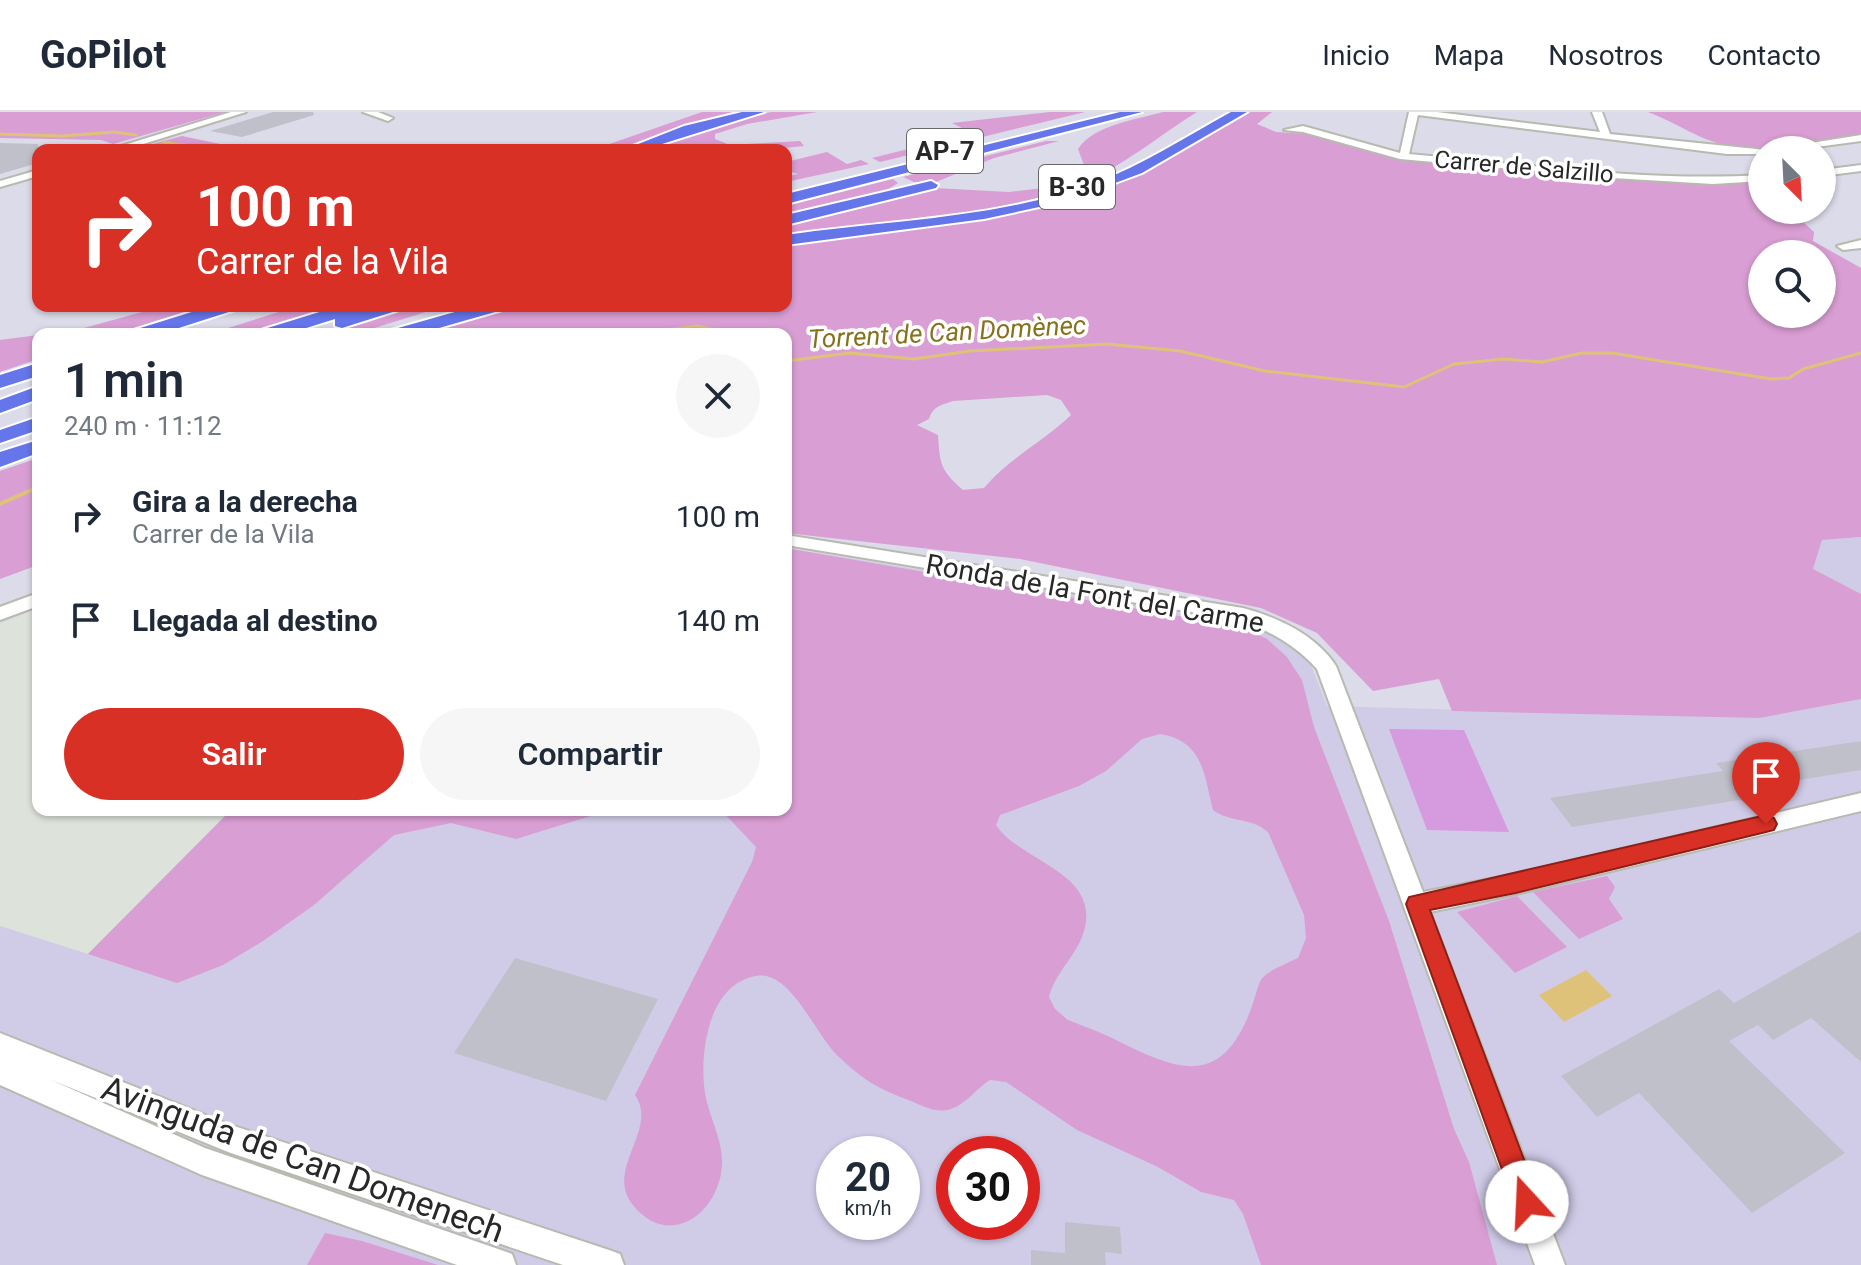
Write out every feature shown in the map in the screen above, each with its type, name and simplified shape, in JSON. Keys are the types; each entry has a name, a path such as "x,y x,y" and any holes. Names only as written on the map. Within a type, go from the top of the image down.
{"highway":[{"path":"649,144 756,112"},
{"name":"AP-7","path":"792,189 1104,112"},
{"name":"AP-7","path":"792,199 1136,112"},
{"path":"1098,128 1149,112"},
{"path":"933,220 1020,208 1091,189 1152,163 1241,112"},
{"name":"B-30","path":"792,239 1008,207 1080,186 1127,164 1184,125"},
{"path":"792,219 931,185"},
{"path":"287,328 339,312"},
{"path":"323,328 374,312"},
{"path":"384,328 434,312"},
{"path":"419,328 475,312"},
{"path":"168,328 228,315"},
{"path":"175,328 228,315"},
{"path":"199,328 228,315"},
{"path":"210,328 228,315"},
{"path":"0,382 32,371"},
{"path":"0,392 32,380"},
{"path":"0,407 32,394"},
{"path":"0,425 32,414"},
{"path":"0,437 32,425"},
{"path":"0,462 32,451"}],"street":[{"path":"133,144 241,112"},
{"path":"368,112 388,118"},
{"path":"1404,156 1415,112 1466,116 1607,137 1748,151"},
{"path":"1597,112 1607,137"},
{"name":"Carrer de Salzillo","path":"1289,130 1303,129 1404,156 1613,175 1713,181 1748,179"},
{"path":"1836,141 1861,138"},
{"path":"1836,172 1861,168"},
{"path":"1847,172 1861,175"},
{"path":"0,184 32,175"},
{"path":"1843,246 1861,244"},
{"name":"Ronda de la Font del Carme","path":"792,541 1243,614 1284,628 1307,644 1326,666 1346,716 1550,1265"},
{"path":"0,614 32,601"},
{"path":"1417,904 1516,884 1861,802"},
{"name":"Avinguda de Can Domenech","path":"0,1046 228,1138 609,1265"},
{"name":"Avinguda de Can Domenech","path":"0,1071 202,1161 501,1265"}],"shaded area":[{"path":"0,112 225,112 113,144 101,140 0,138"},
{"path":"702,112 734,112 632,144 609,144"},
{"path":"771,112 817,112 747,124 715,134 715,139 728,144 661,144"},
{"path":"1050,112 1085,112 880,162 872,158 972,133 952,123"},
{"path":"1163,112 1197,112 1099,175 1024,202 945,218 792,236 792,223 934,188 1009,192 1068,182 1069,177 1085,168 1078,149 1095,134 1117,124"},
{"path":"1251,112 1272,112 1257,124 1276,132 1307,134 1406,160 1648,182 1748,183 1748,224 1805,224 1814,232 1813,240 1748,240 1748,328 1836,328 1836,254 1861,268 1861,537 1822,540 1813,569 1861,594 1861,699 1760,718 1452,711 1439,679 1373,691 1317,633 1261,608 1020,559 792,534 792,328 439,328 494,312 792,312 792,243 1056,203 1135,177","holes":["1047,395 1061,400 1071,415 1004,468 984,488 963,490 943,466 938,435 917,425 929,419 938,407 953,401"]},
{"path":"1648,112 1861,112 1861,136 1748,136 1748,148 1708,140"},
{"path":"182,136 220,144 152,144"},
{"path":"800,141 804,146 792,147 792,144 748,144"},
{"path":"1046,141 1059,141 994,158 936,182 914,182 903,177"},
{"path":"827,152 847,164 861,160 869,164 792,181 792,176 798,174 792,172 792,161"},
{"path":"893,179 898,183 882,193 792,217 792,204"},
{"path":"142,312 185,312 133,328 84,328"},
{"path":"279,312 319,312 268,328 228,328"},
{"path":"394,312 426,312 374,328 343,328"},
{"path":"32,336 32,361 0,372 0,340"},
{"path":"32,460 32,567 0,579 0,471"},
{"path":"1861,537 1861,594 1813,569 1822,540"},
{"path":"792,549 1240,621 1276,634 1297,650 1311,665 1327,706 1760,718 1861,699 1861,1265 0,1265 0,926 88,954 225,816 792,816"},
{"path":"792,549 1219,623 1249,630 1267,639 1287,657 1302,680 1314,727 1389,921 1454,1129 1469,1162 1497,1265 1261,1265 1243,1214 1234,1200 1201,1192 1158,1167 1077,1130 1006,1082 990,1080 962,1103 941,1111 881,1088 839,1057 792,993 769,977 756,976 740,982 727,992 717,1006 706,1041 705,1093 722,1164 712,1198 690,1220 676,1225 661,1224 646,1218 632,1204 625,1190 627,1163 641,1121 641,1108 635,1095 752,862 756,847 727,816 792,816","holes":["1160,734 1186,744 1200,762 1213,810 1226,817 1255,824 1268,832 1304,915 1306,938 1298,958 1261,980 1247,1019 1235,1041 1222,1055 1208,1063 1192,1066 1158,1059 1068,1020 1055,1009 1049,997 1052,988 1084,931 1086,911 1081,895 1070,881 1007,838 996,825 1000,815 1079,786 1106,771 1142,739"]},
{"path":"32,611 32,816 225,816 88,954 0,926 0,624"},
{"path":"1389,729 1464,730 1509,832 1427,830"},
{"path":"225,816 591,816 516,839 451,823 394,835 314,905 263,941 223,965 177,983 88,954"},
{"path":"1607,876 1615,887 1609,899 1623,919 1579,939 1533,892"},
{"path":"1517,896 1567,947 1515,973 1457,912"},
{"path":"1586,970 1612,996 1564,1022 1539,995"},
{"path":"325,1233 362,1241 438,1265 307,1265"}],"building":[{"path":"273,112 313,112 314,115 242,137 210,131"},
{"path":"0,143 38,144 32,144 32,165 0,174"},
{"path":"1861,741 1861,770 1750,788 1758,797 1572,827 1550,798 1723,771 1716,763"},
{"path":"1861,931 1861,1062 1811,1018 1773,1040 1758,1025 1729,1041 1845,1153 1752,1213 1639,1093 1597,1117 1561,1076 1719,989 1734,1003"},
{"path":"515,958 658,999 606,1101 454,1053"},
{"path":"1065,1222 1120,1227 1122,1254 1105,1252 1106,1265 1031,1265 1031,1250 1065,1253"}],"waterway":[{"path":"0,134 62,136 115,132 136,135"},
{"path":"163,142 176,144"},
{"name":"Torrent de Can Domènec","path":"682,328 706,328"},
{"name":"Torrent de Can Domènec","path":"792,360 850,353 914,359 970,351 1107,344 1180,351 1265,371 1404,387 1454,364 1503,359 1542,362 1582,353 1612,353 1771,379 1789,378 1803,369 1861,353"},
{"name":"Torrent de Can Domènec","path":"0,504 32,490"}],"route":[{"path":"1527,1202 1417,904 1516,884 1766,824"}]}
